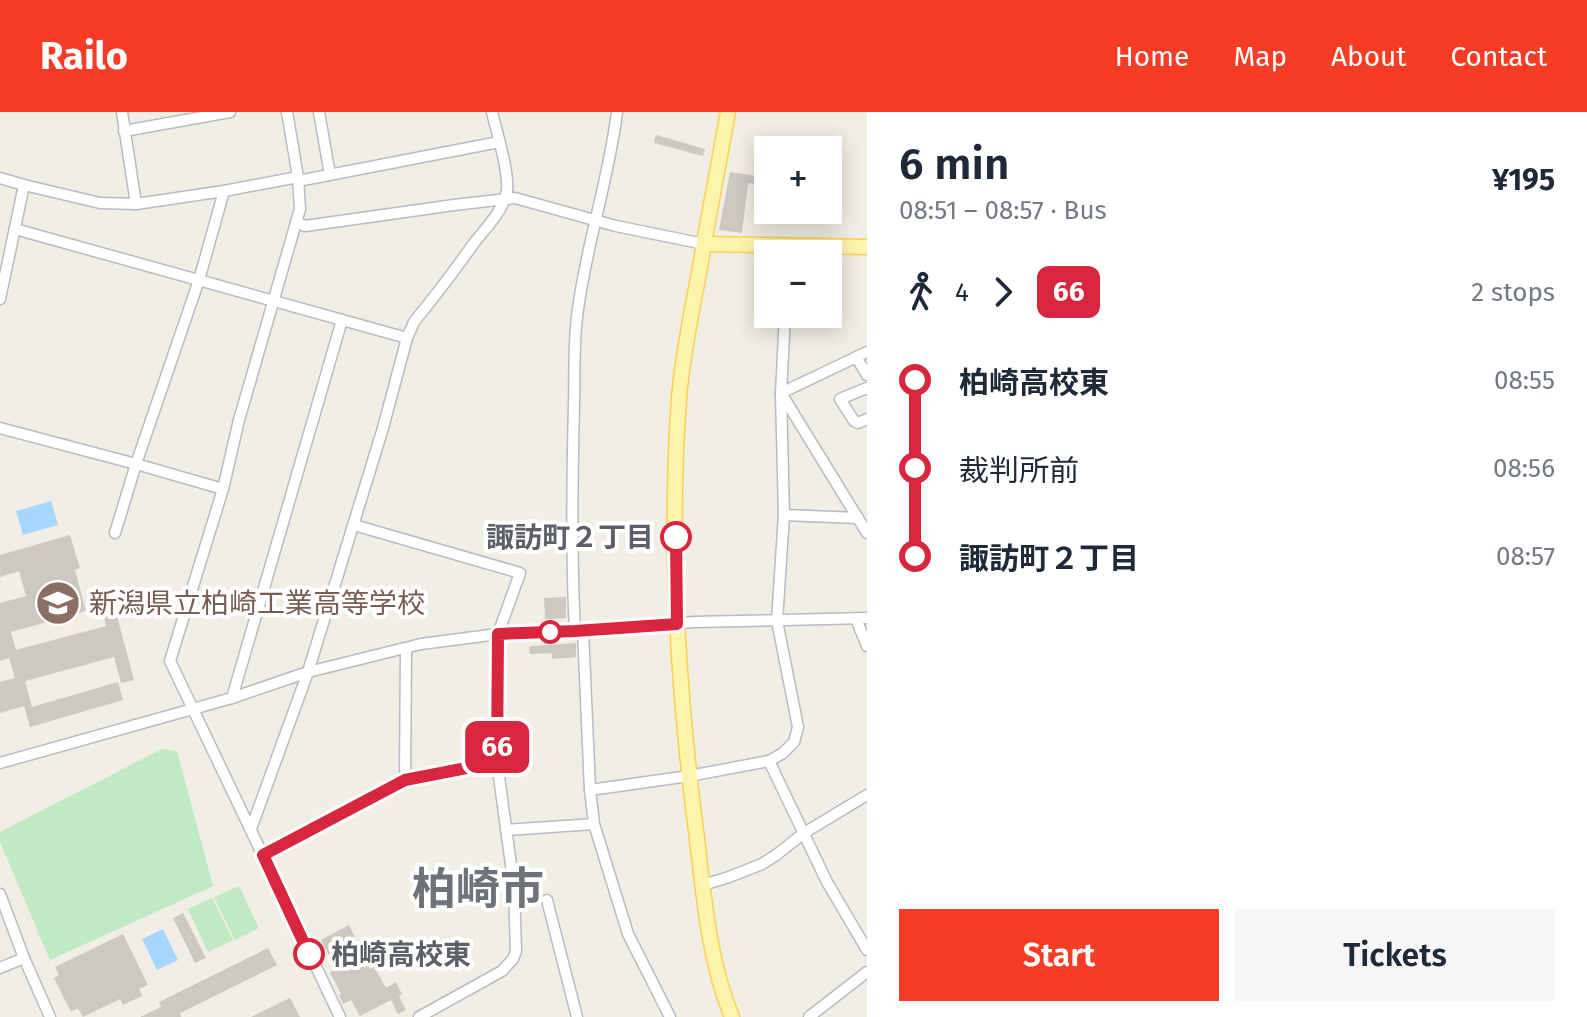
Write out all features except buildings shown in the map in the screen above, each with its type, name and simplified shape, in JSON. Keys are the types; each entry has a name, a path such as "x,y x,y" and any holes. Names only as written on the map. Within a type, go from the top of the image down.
{"main road":[{"path":"728,112 689,319 679,398 675,507 677,624 689,776 714,958 728,1016"},
{"path":"704,244 754,247"},
{"path":"842,248 867,247"}],"street":[{"path":"122,112 136,204"},
{"path":"124,131 230,112"},
{"path":"287,112 300,209 239,420 223,489 170,661 340,1017"},
{"path":"319,112 330,175"},
{"path":"251,829 308,672 407,338 414,322 505,198 506,174 492,112"},
{"path":"617,112 614,140 579,302 574,349 572,579 594,824 628,934 670,1017"},
{"path":"0,178 100,203 136,204 330,175 499,142"},
{"path":"0,299 24,185"},
{"path":"115,533 199,280 224,191"},
{"path":"296,222 305,226 515,198 595,220 704,244"},
{"path":"15,229 407,338"},
{"path":"232,698 342,320"},
{"path":"590,790 769,761 794,742 798,727 777,621 784,515 781,393 784,328"},
{"path":"781,393 862,354 867,375"},
{"path":"867,388 840,399 854,421 858,423 867,419"},
{"path":"781,393 863,525"},
{"path":"0,428 223,489"},
{"path":"784,515 863,525"},
{"path":"354,525 520,573 498,634 497,762 514,887 517,942 513,959 502,971 419,1017"},
{"path":"0,763 232,698 308,672 421,644 498,634 862,618 867,646"},
{"path":"405,780 406,648"},
{"path":"769,761 827,882 867,950"},
{"path":"263,855 405,780 497,762"},
{"path":"703,885 762,864 804,833 867,795"},
{"path":"506,830 594,824"},
{"path":"0,894 50,1017"},
{"path":"547,900 577,1017"},
{"path":"0,968 24,958"},
{"path":"809,1017 867,972"}],"green space":[{"path":"162,749 177,751 213,886 50,960 0,842 0,832"},
{"path":"239,886 259,928 235,940 214,897"},
{"path":"212,898 233,940 208,952 188,909"}],"water":[{"path":"51,501 58,525 23,535 16,511"},
{"path":"163,929 178,960 157,970 142,939"}],"bus line":[{"name":"66","path":"309,954 263,855 405,780 497,762 498,634 677,624 676,537"}],"place":[{"name":"諏訪町２丁目","path":"676,537"},
{"name":"新潟県立柏崎工業高等学校","path":"58,603"},
{"name":"柏崎高校東","path":"309,954"}],"district":[{"name":"柏崎市","path":"478,889"}]}
